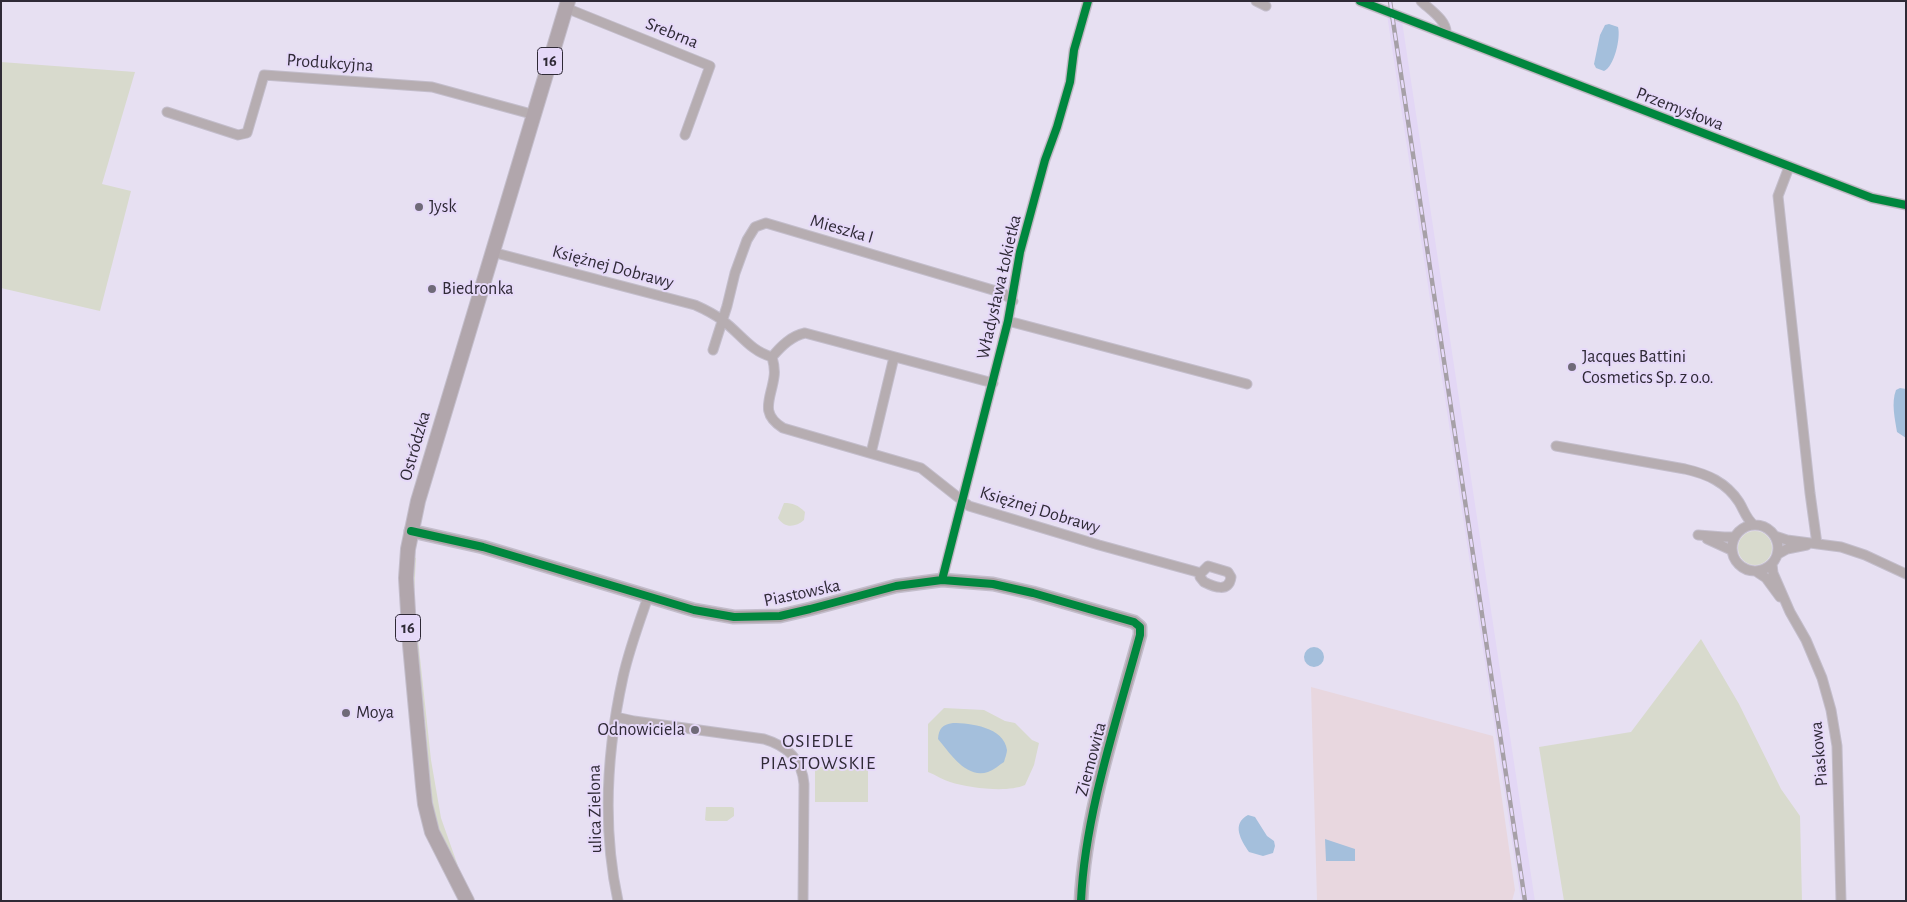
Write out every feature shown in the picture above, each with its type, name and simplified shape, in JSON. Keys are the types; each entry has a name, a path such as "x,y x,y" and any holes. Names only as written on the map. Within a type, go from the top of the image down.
{"main road":[{"name":"Ostródzka","path":"467,901 438,846 429,822 425,804 406,596 407,560 411,531 446,406 567,5"}],"street":[{"name":"Władysława Łokietka","path":"942,580 1013,301 1020,252 1045,160 1070,82 1074,50 1088,1"},
{"path":"1256,1 1266,6"},
{"name":"Przemysłowa","path":"1360,1 1789,167 1872,198 1906,205"},
{"path":"1421,1 1440,19 1446,27 1446,34"},
{"name":"Srebrna","path":"567,5 710,66 685,135"},
{"name":"Produkcyjna","path":"167,112 238,135 247,133 264,75 432,88 535,114"},
{"path":"1789,167 1778,196 1817,544"},
{"name":"Mieszka I","path":"723,320 735,273 747,240 755,227 766,224 1004,293 1013,301"},
{"name":"Księżnej Dobrawy","path":"492,252 694,305 723,320 756,351 772,357 774,377 768,409 776,424 783,428 921,468 962,502 977,509 1201,573"},
{"path":"712,350 723,320"},
{"path":"1008,321 1247,384"},
{"path":"772,357 785,343 798,334 805,333 993,383"},
{"path":"871,453 894,356"},
{"path":"1556,446 1686,469 1712,477 1729,490 1738,500 1750,522 1769,530 1781,540 1841,547 1865,555 1906,574"},
{"path":"1729,490 1741,519 1737,533 1731,550 1698,535 1730,538 1737,533 1749,525 1754,524"},
{"name":"Piastowska","path":"411,531 483,547 694,610 734,617 780,616 810,610 896,586 942,580 993,584 1033,593 1130,620 1137,623 1140,627"},
{"path":"1775,536 1778,554"},
{"path":"1758,572 1772,564 1778,554 1787,549 1817,544"},
{"name":"Piaskowa","path":"1731,550 1734,560 1742,568 1758,572 1766,578 1790,612 1806,640 1822,678 1831,710 1837,746 1841,901"},
{"name":"Piaskowa","path":"1772,564 1790,612"},
{"name":"ulica Zielona","path":"618,901 612,859 608,799 612,735 623,675 648,597"},
{"name":"Ziemowita","path":"1081,901 1084,865 1095,803 1140,635 1140,627"},
{"path":"616,717 634,722 764,739 782,746 793,754 800,765 804,784 803,901"}],"shaded area":[{"path":"1387,15 1402,21 1535,901 1521,901"},
{"path":"1,62 135,72 102,184 131,191 100,311 1,288"},
{"path":"784,503 795,505 805,512 804,520 791,526 781,522 778,518"},
{"path":"1755,531 1767,536 1772,548 1767,560 1755,565 1743,560 1738,548 1743,536"},
{"path":"414,557 416,558 414,594 416,620 431,760 441,818 458,866 440,834 435,816 429,776 425,720 413,618 412,577"},
{"path":"1701,639 1739,704 1781,789 1800,816 1802,901 1564,901 1539,747 1631,732"},
{"path":"1311,687 1493,736 1515,890 1512,901 1317,901"},
{"path":"944,708 984,710 1005,721 1015,723 1032,740 1039,743 1034,765 1025,785 1008,789 978,788 950,782 928,772 928,724"},
{"path":"815,767 868,767 868,802 815,802"},
{"path":"706,807 732,807 734,808 734,816 727,821 707,821 705,820"}],"water":[{"path":"1609,24 1618,27 1619,32 1614,58 1604,71 1596,68 1594,64 1600,35 1605,25"},
{"path":"1900,388 1906,389 1906,438 1897,432 1894,416 1896,390"},
{"path":"1314,647 1321,650 1324,657 1321,664 1314,667 1307,664 1304,657 1307,650"},
{"path":"953,723 977,725 1000,736 1005,742 1007,750 1004,762 988,772 980,773 973,772 959,763 938,739 942,728"},
{"path":"1248,815 1255,817 1267,836 1274,841 1273,853 1263,856 1249,852 1239,832 1240,823"},
{"path":"1325,839 1355,849 1355,861 1326,861"}],"railway":[{"path":"1390,1 1525,901"}],"cycle path":[{"path":"942,580 1008,321 1020,252 1045,160 1070,82 1074,50 1088,1"},
{"path":"1360,1 1872,198 1906,205"},
{"path":"411,531 483,547 694,610 734,617 780,616 896,586 942,580 993,584 1033,593 1134,622 1140,627 1140,635 1095,801 1084,868 1081,901"}],"place":[{"name":"Jysk","path":"419,207"},
{"name":"Biedronka","path":"432,289"},
{"name":"Jacques Battini Cosmetics Sp. z o.o.","path":"1572,367"},
{"name":"Moya","path":"346,713"},
{"name":"Odnowiciela","path":"695,730"}],"district":[{"name":"OSIEDLE PIASTOWSKIE","path":"818,752"}]}
